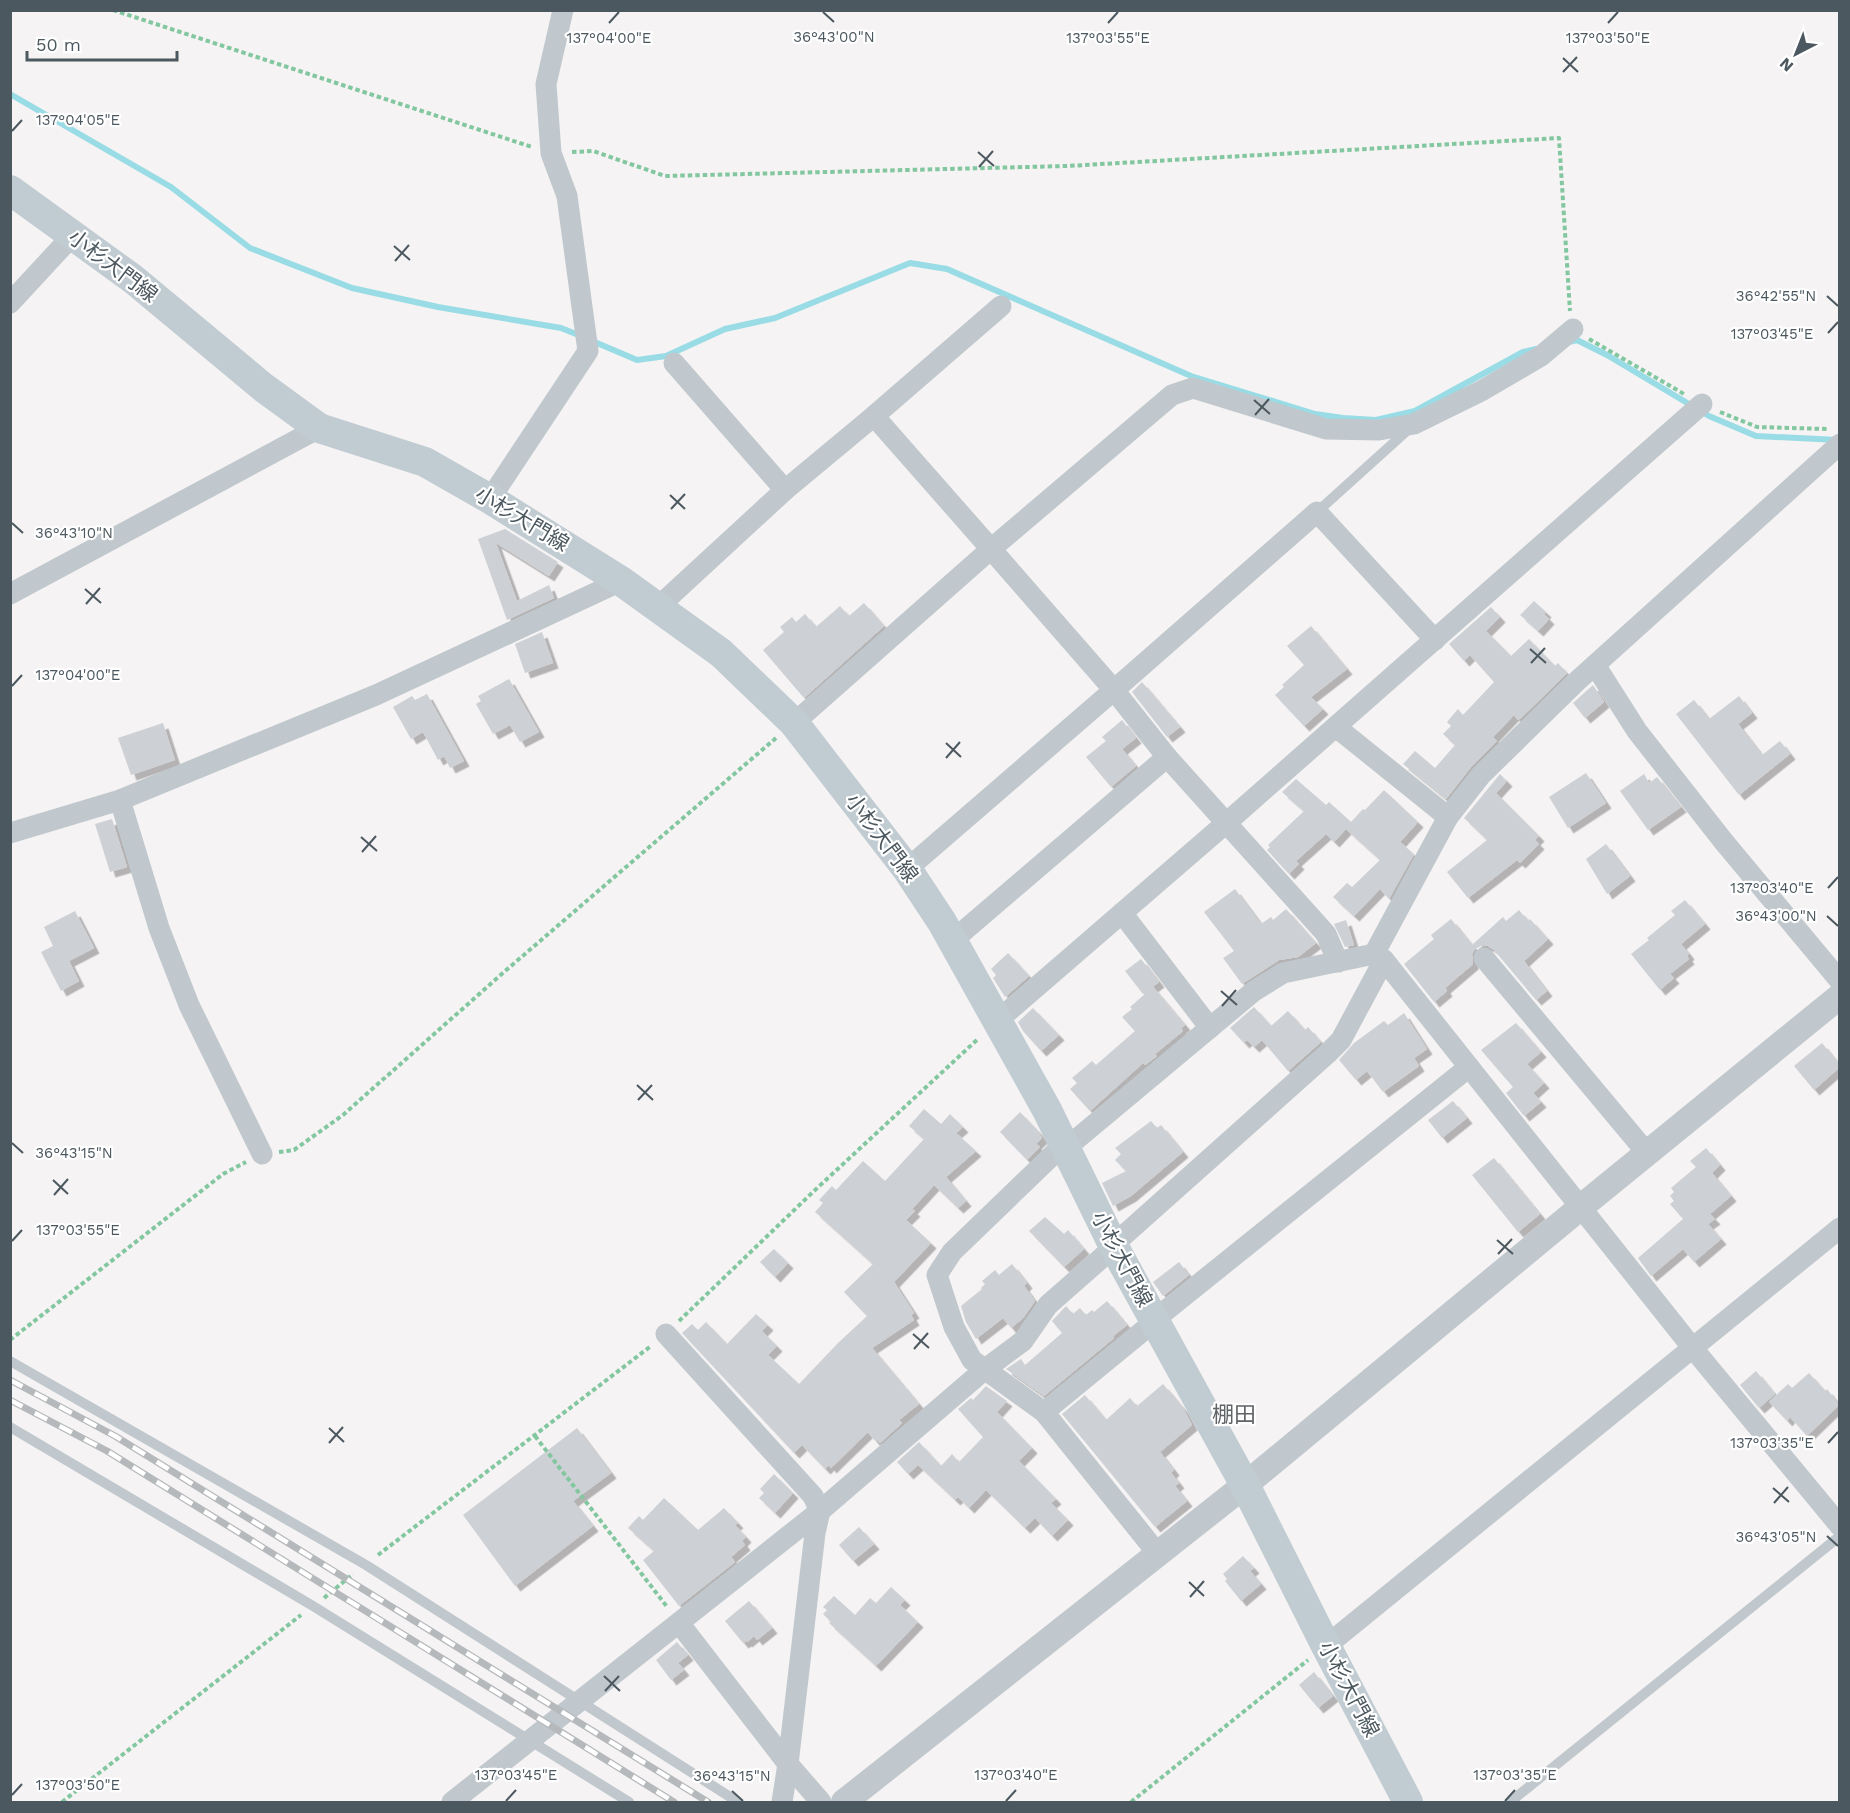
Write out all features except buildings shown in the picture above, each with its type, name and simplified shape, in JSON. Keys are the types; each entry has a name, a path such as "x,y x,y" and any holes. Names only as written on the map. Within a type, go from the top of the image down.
{"main road":[{"name":"小杉大門線","path":"10,190 133,279 264,388 319,428 425,462 490,499 621,581 721,653 794,723 907,869 952,941 1065,1146 1114,1246 1245,1485 1408,1803"}],"street":[{"path":"490,499 588,351 567,196 551,153 546,84 562,10"},
{"path":"10,303 73,235"},
{"path":"658,607 785,490 1001,306"},
{"path":"794,723 991,549 1172,395 1193,388 1326,429 1379,430 1414,424 1483,390 1541,356 1574,329"},
{"path":"674,363 785,490"},
{"path":"997,1021 1226,824 1702,404"},
{"path":"874,416 1114,690 1167,757 1326,934 1338,962"},
{"path":"10,594 319,428"},
{"path":"452,1803 820,1511 984,1370 1023,1341 1048,1305 1327,1054 1341,1040 1448,817 1481,775 1834,437"},
{"path":"907,869 1317,513 1435,640"},
{"path":"10,833 120,800 376,695 621,581"},
{"path":"1595,665 1644,740 1724,842 1839,981"},
{"path":"1336,727 1448,817"},
{"path":"952,941 1167,757"},
{"path":"120,800 159,928 189,1005 262,1154"},
{"path":"1122,913 1210,1028"},
{"path":"1158,1554 1044,1412 972,1360 954,1327 937,1275 952,1252 1065,1146 1254,991 1284,973 1338,962 1379,957"},
{"path":"1379,957 1839,1526"},
{"path":"1484,958 1647,1153"},
{"path":"844,1803 1245,1485 1839,996"},
{"path":"1044,1412 1154,1320 1469,1066"},
{"path":"1326,1646 1839,1228"},
{"path":"666,1334 813,1496 820,1511 815,1533 782,1803"},
{"path":"679,1623 820,1803"}],"lane":[{"path":"1317,513 1414,424"},
{"path":"10,1361 366,1565 738,1803"},
{"path":"10,1427 313,1606 629,1803"},
{"path":"1510,1803 1839,1536"}],"path":[{"path":"113,10 551,153 593,152 665,176 1067,166 1559,138 1568,299 1574,329 1702,404 1757,427 1834,437"},
{"path":"10,1340 223,1174 262,1154 294,1150 343,1115 504,972 794,723"},
{"path":"62,1803 666,1334 814,1191 997,1021"},
{"path":"535,1436 679,1623"},
{"path":"1131,1803 1326,1646"}],"waterway":[{"path":"10,94 171,187 250,248 352,288 438,307 561,328 581,336"},
{"path":"590,340 637,360 666,356 725,329 775,318 910,263 947,269 1191,376 1315,414 1343,418 1376,420 1415,411 1523,352 1536,349"},
{"path":"1569,342 1577,340 1607,355 1709,416 1756,436 1838,440"}],"railway":[{"path":"10,1380 115,1436 708,1802"},
{"path":"10,1400 107,1451 674,1802"}],"district":[{"name":"棚田","path":"1234,1414"}]}
